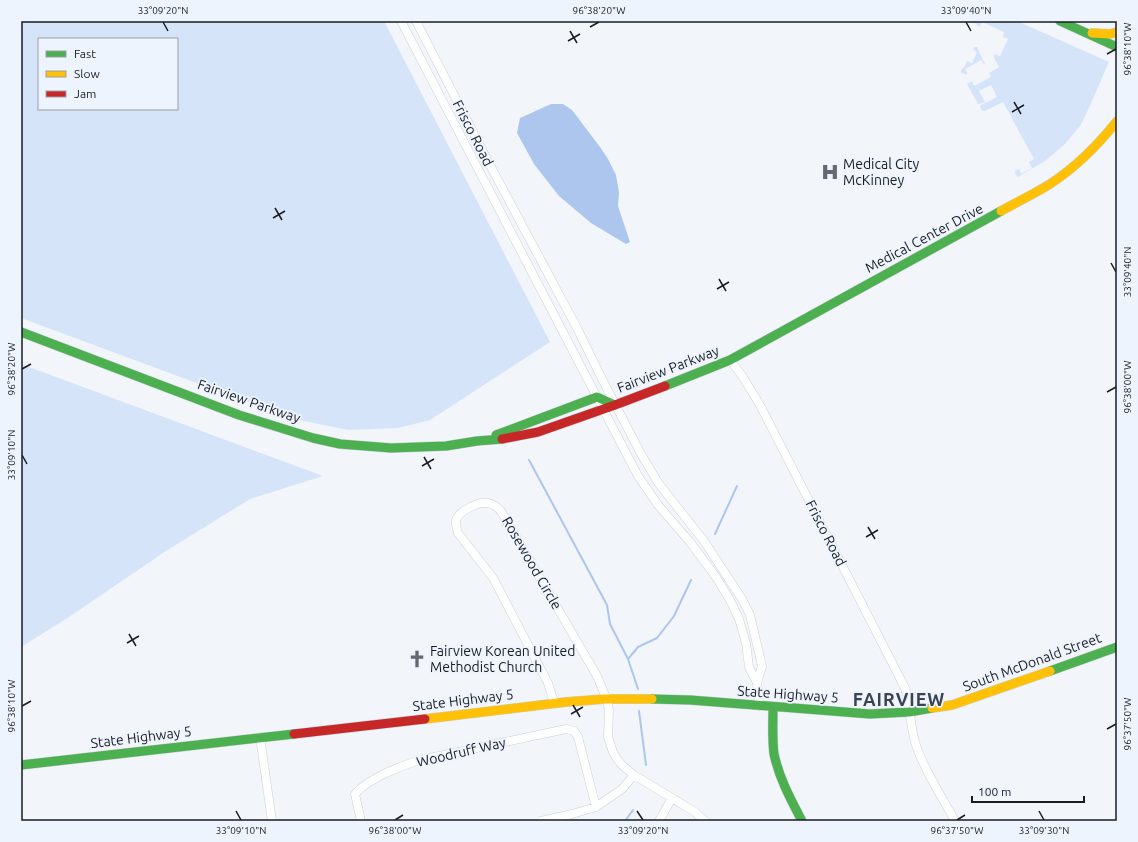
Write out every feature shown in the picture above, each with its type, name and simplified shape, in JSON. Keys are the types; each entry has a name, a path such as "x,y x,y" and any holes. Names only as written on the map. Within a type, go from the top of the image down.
{"street":[{"path":"401,21 638,476 658,505 690,542 716,577 730,600 739,619 746,644 750,667 757,683 760,706"},
{"name":"Frisco Road","path":"416,21 641,454 659,484 699,536 742,599 750,615 762,666 757,683"},
{"path":"1060,21 1117,48"},
{"path":"1085,33 1110,34 1117,32"},
{"path":"451,117 462,111"},
{"name":"Medical Center Drive","path":"730,360 955,238 1049,185 1084,158 1117,120"},
{"path":"537,281 549,275"},
{"name":"Fairview Parkway","path":"21,332 240,415 288,431 340,444 391,448 446,446 508,438 538,432 604,409 730,360"},
{"name":"Frisco Road","path":"730,360 743,377 761,407 905,688 909,701 909,712 919,754 955,821"},
{"name":"Fairview Parkway","path":"477,441 597,397 615,404"},
{"name":"Rosewood Circle","path":"554,703 548,683 493,578 458,532 456,522 458,516 465,510 478,504 492,504 502,511 597,676 607,700"},
{"path":"690,542 699,536"},
{"name":"South McDonald Street","path":"909,712 930,710 958,703 1117,647"},
{"name":"State Highway 5","path":"21,765 499,711 554,703 664,699 855,713 884,714 909,712"},
{"path":"607,700 609,710 608,729 610,744 613,752 623,766 634,775 695,812 705,821"},
{"path":"773,707 773,744 776,764 790,798 802,821"},
{"name":"Woodruff Way","path":"361,821 355,794 360,788 406,764 566,729 574,731 578,738 596,807"},
{"path":"260,737 272,821"},
{"path":"541,821 596,807 622,789 634,775"},
{"path":"659,821 672,798"}],"shaded area":[{"path":"21,21 384,21 550,342 430,420 398,428 348,430 294,419 21,318"},
{"path":"974,21 1017,21 1109,62 1080,126 1065,144 1045,161 1018,177 1015,173 1016,170 1019,169 1021,174 1032,168 1029,162 1034,159 1003,102 982,111 980,107 981,105 997,97 991,85 979,91 985,102 978,104 967,84 972,81 974,86 991,77 989,73 999,67 994,55 1000,56 1008,39 1003,37 1004,32 982,22 980,27"},
{"path":"977,47 985,64 981,60 965,69 967,73 966,75 961,72 961,70 967,61 972,63 977,52 973,49"},
{"path":"21,364 323,476 250,499 166,551 69,617 21,647"}],"water":[{"path":"551,104 563,104 572,110 608,159 616,175 619,192 618,206 630,242 626,244 591,223 559,196 534,164 517,133 520,118"}],"waterway":[{"path":"529,460 607,605 610,624 628,659"},
{"path":"715,534 737,486"},
{"path":"638,689 628,659 638,647 657,638 674,616 691,580"},
{"path":"639,711 646,765"},
{"path":"625,821 633,810"}],"traffic: fast":[{"path":"1060,21 1117,47"},
{"path":"665,386 730,360 1001,211"},
{"path":"21,332 239,415 313,438 340,444 391,448 446,446 502,439"},
{"path":"496,435 597,397 615,405"},
{"path":"1050,671 1117,647"},
{"path":"652,699 690,700 870,714 909,712 932,708"},
{"path":"773,707 773,743 776,763 786,789 802,821"},
{"path":"21,765 294,734"}],"traffic: slow":[{"path":"1092,33 1110,34 1117,32"},
{"path":"1001,211 1044,188 1060,177 1078,163 1102,139 1117,121"},
{"path":"932,708 952,705 1050,671"},
{"path":"425,719 566,702 605,699 652,699"}],"traffic: jam":[{"path":"502,439 538,432 665,386"},
{"path":"294,734 425,719"}],"place":[{"name":"Medical City McKinney","path":"830,172"},
{"name":"Fairview Korean United Methodist Church","path":"417,659"}],"district":[{"name":"FAIRVIEW","path":"899,700"}]}
